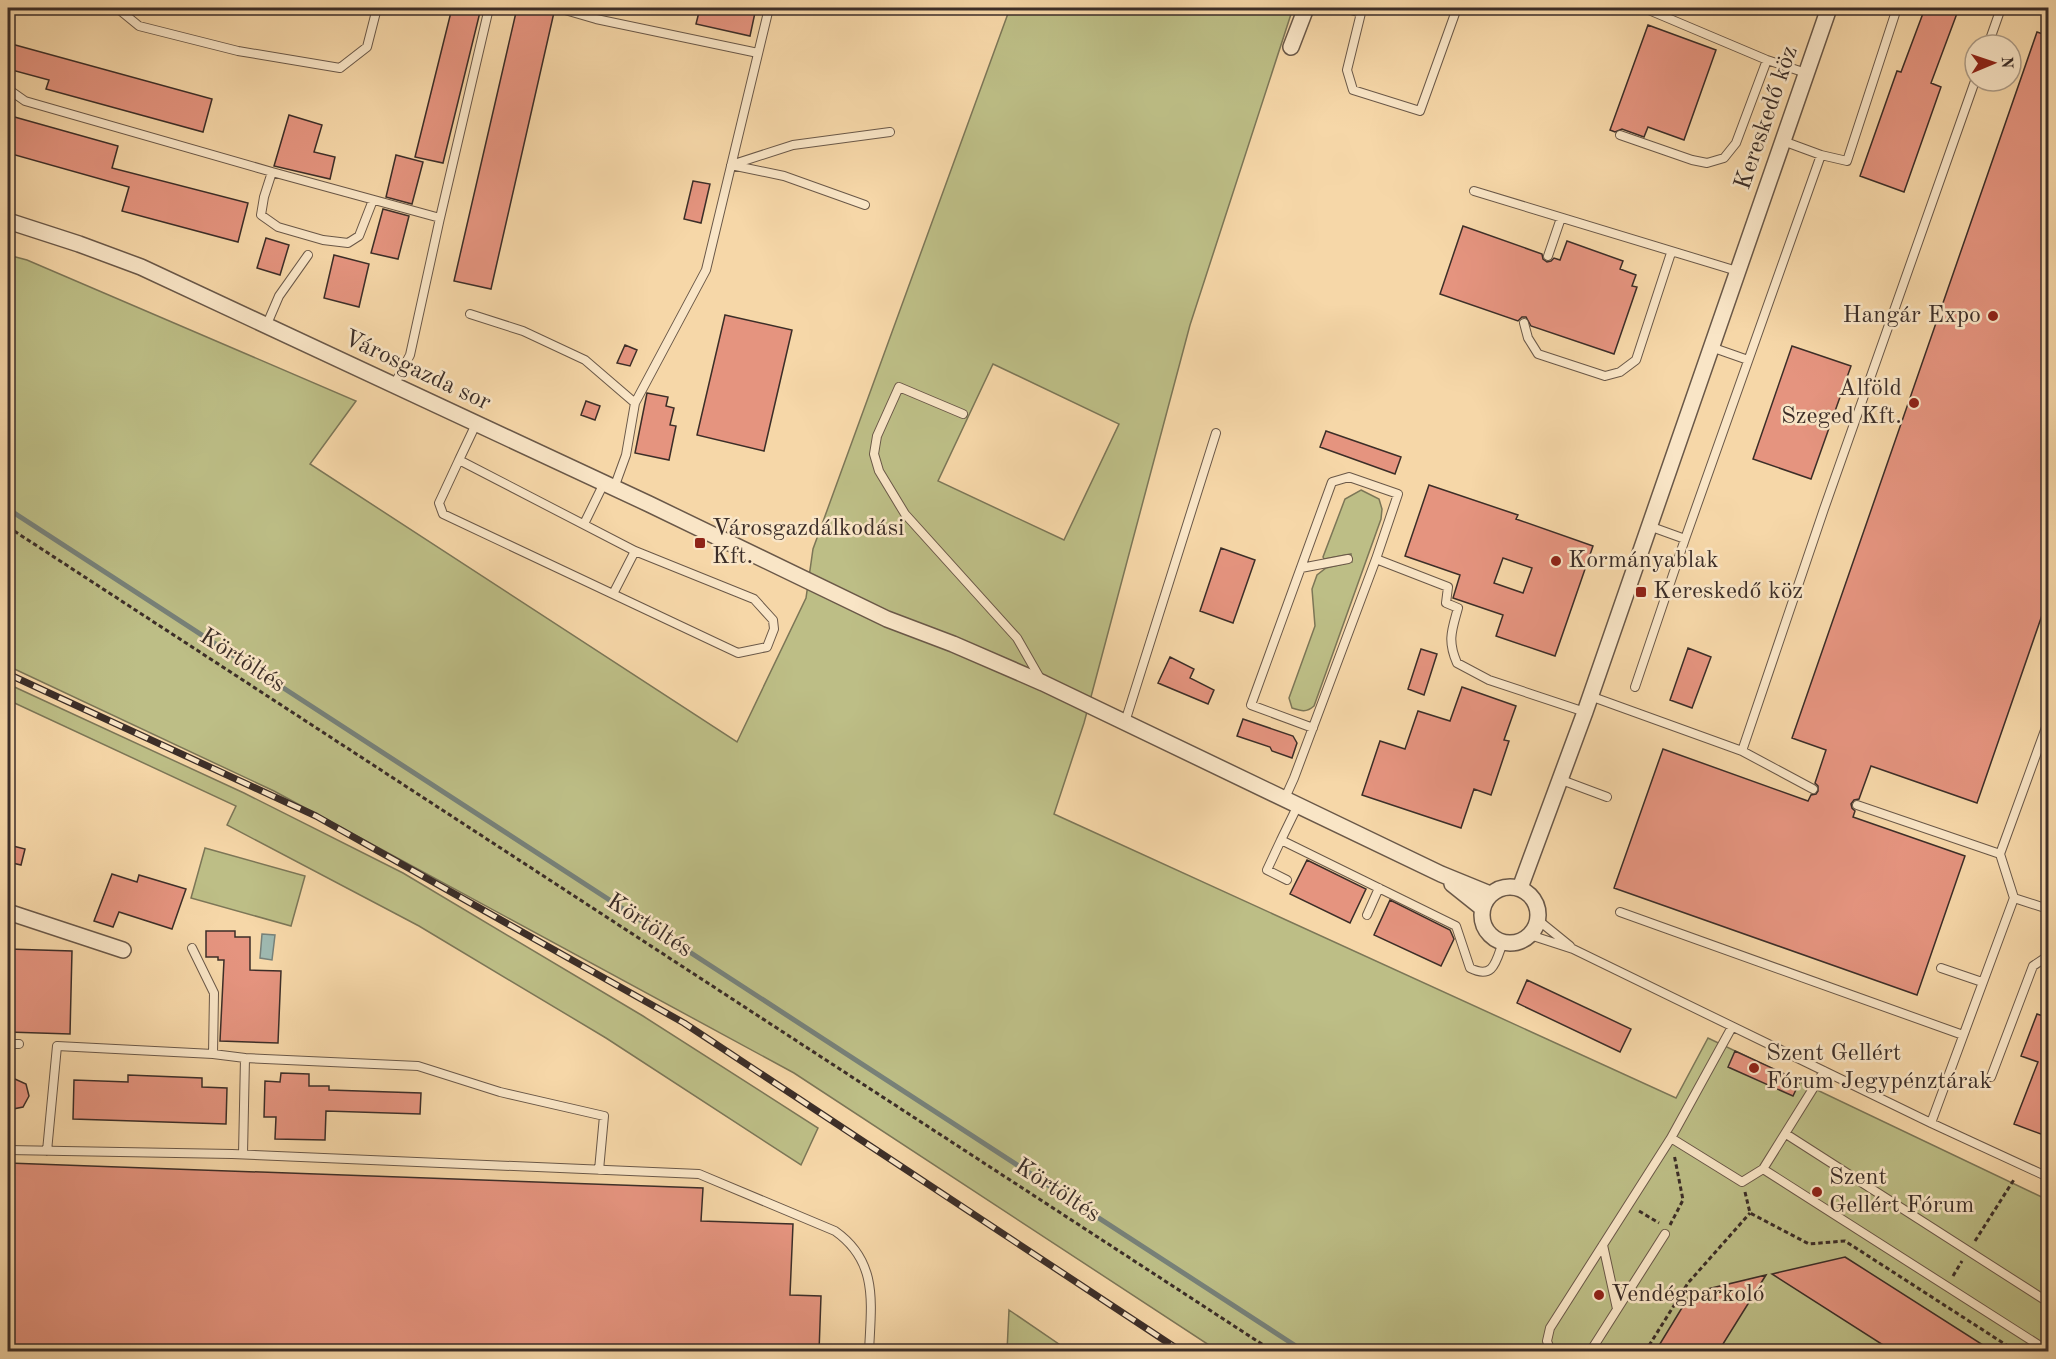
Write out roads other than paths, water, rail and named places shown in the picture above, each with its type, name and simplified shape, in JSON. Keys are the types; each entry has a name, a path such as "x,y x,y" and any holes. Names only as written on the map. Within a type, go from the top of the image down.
{"street":[{"path":"1291,47 1306,8"},
{"name":"Kereskedő köz","path":"1520,888 1585,712 1829,8"},
{"name":"Városgazda sor","path":"8,221 79,243 141,267 267,324 887,619 953,644 1043,683 1441,874 1486,901"},
{"path":"1510,886 1520,888 1531,896 1537,907 1538,920 1530,935 1522,941 1503,942 1493,938 1486,930 1482,919 1486,901 1499,888 1510,886"},
{"path":"8,912 123,950"}],"lane":[{"path":"117,8 139,26 238,51 340,68 367,47 377,8"},
{"path":"394,385 410,355 489,8"},
{"path":"566,8 565,10 596,19 758,53"},
{"path":"584,524 626,455 635,403 706,270 769,8"},
{"path":"1345,8 1363,10 1347,70 1353,90 1420,111 1457,8"},
{"path":"1644,8 1665,11 1767,60 1806,73"},
{"path":"1783,141 1821,155 1847,161 1898,8"},
{"path":"1992,33 2001,8"},
{"path":"1620,135 1692,160 1707,163 1724,158 1736,143 1767,60"},
{"path":"8,89 25,101 373,201 440,218"},
{"path":"1742,751 1828,498 1971,93"},
{"path":"731,165 794,145 890,132"},
{"path":"1635,687 1821,155"},
{"path":"731,165 784,176 865,205"},
{"path":"272,172 261,215 278,226 323,240 348,243 359,236 373,201"},
{"path":"1474,191 1671,253 1737,271"},
{"path":"1548,256 1561,218"},
{"path":"1524,323 1528,338 1538,354 1605,376 1620,372 1636,360 1671,253"},
{"path":"267,324 279,296 308,255"},
{"path":"470,315 523,331 585,360 635,403"},
{"path":"1711,347 1748,360"},
{"path":"963,414 899,387 877,436 874,454 879,471 905,514 1017,638 1043,683"},
{"path":"459,460 636,551 754,599 773,620 774,629 767,647 738,653 443,514 439,502 476,424"},
{"path":"1125,722 1216,433"},
{"path":"1287,880 1267,870 1281,840 1313,728 1398,494 1349,477 1332,482 1251,705 1313,728"},
{"path":"1649,526 1685,539"},
{"path":"613,594 636,551"},
{"path":"1301,568 1348,559"},
{"path":"1376,559 1448,587 1446,603 1458,608 1450,636 1451,650 1457,663 1489,680 1585,712"},
{"path":"1590,696 1742,751 1813,789"},
{"path":"1932,1123 2014,898 2000,854 2049,722"},
{"path":"1559,779 1607,797"},
{"path":"1857,805 2000,854"},
{"path":"1281,840 1456,926 1470,968 1480,973 1486,973 1493,967 1503,942"},
{"path":"1367,915 1379,888"},
{"path":"2014,898 2049,909"},
{"path":"1620,912 1963,1035"},
{"path":"1538,920 1573,949"},
{"path":"1530,935 1573,949 1932,1123 2049,1177"},
{"path":"192,948 214,993 213,1054"},
{"path":"1991,1077 2033,966 2049,956"},
{"path":"1941,968 1983,982"},
{"path":"1551,1352 1547,1341 1550,1328 1671,1138 1732,1027"},
{"path":"8,1044 19,1044"},
{"path":"47,1151 57,1046 213,1054 245,1059 418,1066 500,1092 604,1116 599,1170"},
{"path":"243,1154 245,1059"},
{"path":"1671,1138 1742,1182 1763,1169 1824,1071"},
{"path":"1786,1134 2049,1302"},
{"path":"8,1150 243,1154 699,1174 836,1232 850,1242 866,1270 870,1287 869,1352"},
{"path":"1763,1169 2049,1351"},
{"path":"1590,1352 1665,1234"},
{"path":"1603,1245 1617,1310"}],"water":[{"path":"262,934 275,935 272,960 260,958"}],"waterway":[{"path":"8,509 1305,1352"}],"railway":[{"path":"8,674 316,816 684,1023 1182,1352"}],"place":[{"name":"Hangár Expo","path":"1993,316"},
{"name":"Alföld Szeged Kft.","path":"1914,403"},
{"name":"Városgazdálkodási Kft.","path":"700,543"},
{"name":"Kormányablak","path":"1556,561"},
{"name":"Kereskedő köz","path":"1641,592"},
{"name":"Szent Gellért Fórum Jegypénztárak","path":"1754,1068"},
{"name":"Szent Gellért Fórum","path":"1817,1192"},
{"name":"Vendégparkoló","path":"1599,1295"}]}
